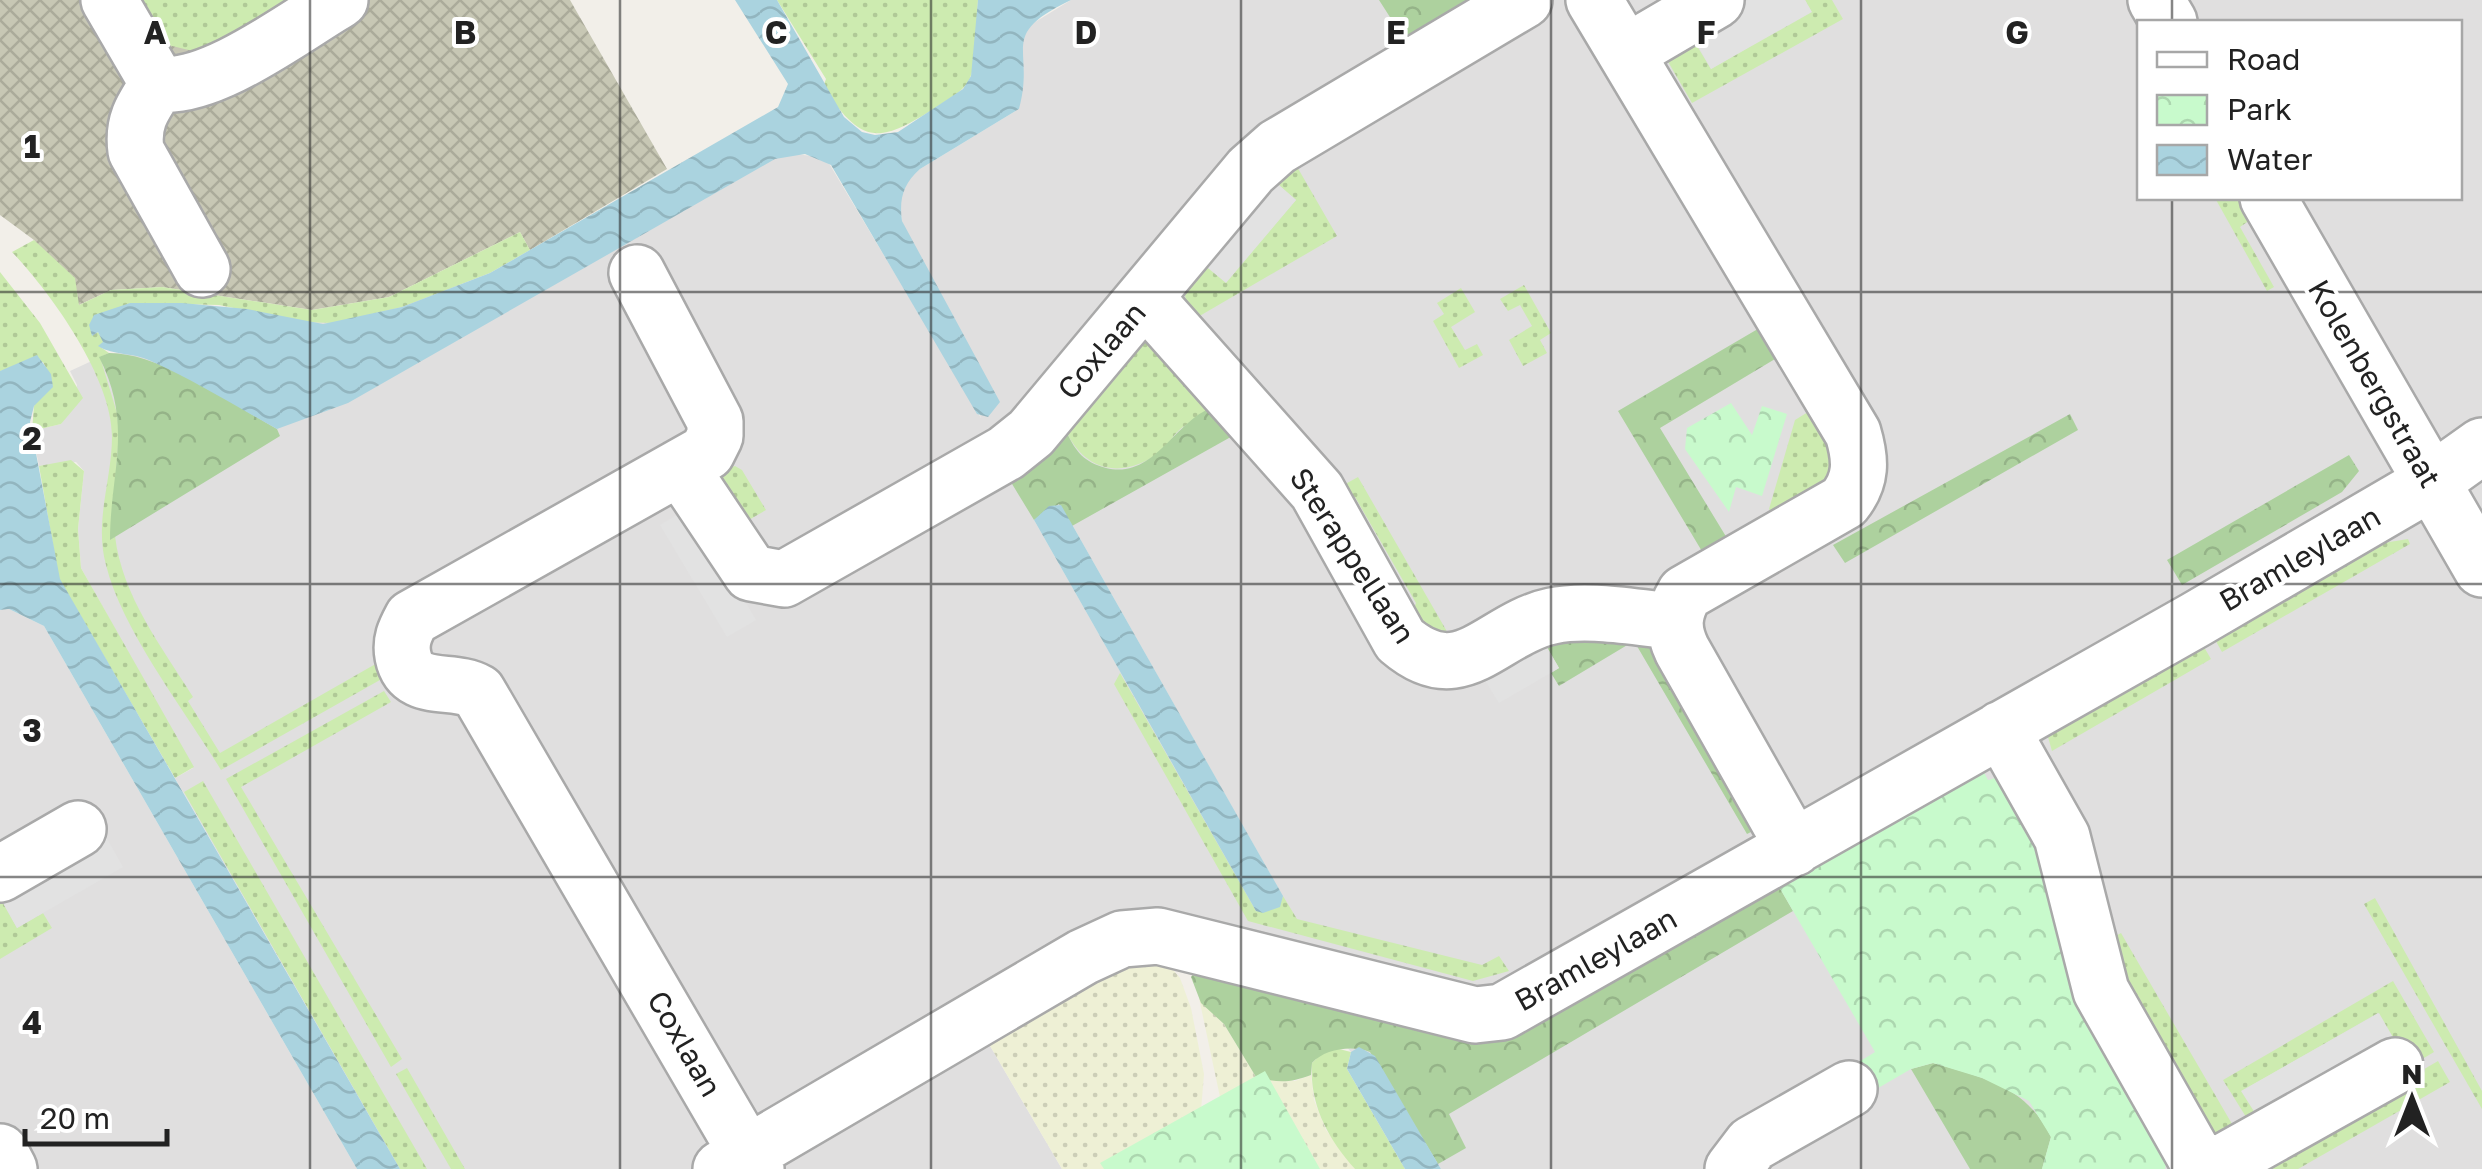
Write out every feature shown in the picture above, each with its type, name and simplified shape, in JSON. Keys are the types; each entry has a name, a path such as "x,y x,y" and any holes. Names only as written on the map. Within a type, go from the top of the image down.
{"street":[{"path":"109,0 158,84"},
{"path":"158,84 176,87 216,72 340,0"},
{"name":"Coxlaan","path":"680,467 751,573 784,579 1006,453 1031,433 1147,300 1252,170 1277,147 1524,0"},
{"path":"1594,0 1629,51 1853,433 1860,454 1856,488 1844,502 1685,593 1675,621 1682,650 1794,848"},
{"path":"1629,51 1716,0"},
{"path":"158,84 139,111 133,128 136,150 202,269"},
{"name":"Kolenbergstraat","path":"2269,200 2482,569"},
{"name":"Coxlaan","path":"636,273 714,421 715,436 707,452 412,618 403,634 402,652 407,670 419,681 466,685 478,692 741,1164"},
{"name":"Sterappellaan","path":"1147,300 1316,491 1400,640 1418,655 1442,662 1466,660 1528,623 1556,615 1675,621"},
{"name":"Bramleylaan","path":"741,1164 1083,957 1122,939 1158,936 1475,1016 1502,1012 2430,483 2482,446"},
{"path":"2001,730 2062,838 2101,991 2202,1169"},
{"path":"0,874 78,829"},
{"path":"2211,1169 2396,1066"},
{"path":"1733,1169 1752,1144 1848,1089"},
{"path":"0,1152 8,1169"}],"shaded area":[{"path":"0,0 570,0 667,169 530,250 520,232 389,297 312,310 162,287 111,290 79,305 34,240 0,215"},
{"path":"1071,0 2482,0 2482,1169 1441,1169 1375,1056 1351,1052 1304,996 1154,958 986,1039 1062,1169 400,1169 175,778 193,768 81,568 78,529 84,471 76,462 39,466 32,431 61,424 73,405 77,385 70,371 109,353 129,353 599,256 775,158 795,154 820,157 830,165 981,418 902,221 900,200 909,178 920,169 1019,109 1022,40 1027,27","holes":["1061,505 1282,895 1256,910 1034,520"]},
{"path":"1748,0 1805,0 1812,12 1711,69 1691,33"},
{"path":"1268,176 1296,200 1226,283 1197,259"},
{"path":"690,507 756,620 727,637 660,525"},
{"path":"9,609 44,626 357,1169 0,1169 0,610"},
{"path":"1541,637 1559,668 1499,703 1480,672"},
{"path":"106,837 123,867 17,928 0,897"},
{"path":"1136,958 1169,965 1180,978 1191,1008 1204,1074 1200,1123 1205,1169 1062,1169 986,1039"},
{"path":"1199,998 1224,1024 1256,1077 1295,1081 1311,1075 1314,1100 1326,1130 1355,1169 1244,1169 1220,1097"},
{"path":"2379,1013 2398,1046 2262,1124 2241,1091"}],"green space":[{"path":"132,0 299,0 201,53 164,44"},
{"path":"777,0 978,0 976,50 970,78 955,95 915,120 884,133 872,133 849,120 823,87 826,79"},
{"path":"1379,0 1470,0 1404,39"},
{"path":"1805,0 1832,0 1843,19 1692,103 1667,60 1691,36 1711,69 1811,11"},
{"path":"1292,158 1337,236 1191,321 1183,287 1199,260 1226,282 1296,200 1270,177"},
{"path":"2216,200 2243,200 2253,218 2240,227 2274,287 2267,291"},
{"path":"520,232 530,250 490,273 402,307 333,323 302,322 219,305 130,303 93,335 98,332 104,342 99,346 109,353 100,357 119,433 111,539 115,536 135,600 193,697 188,701 220,753 379,662 387,676 221,770 140,643 106,565 102,532 112,436 102,389 61,313 12,252 34,240 75,278 79,305 111,290 162,287 312,310 389,297"},
{"path":"0,272 40,323 83,398 61,424 32,431 34,406 49,374 43,362 0,371"},
{"path":"1524,285 1551,333 1540,340 1547,353 1523,366 1509,340 1532,326 1520,305 1508,311 1500,299"},
{"path":"1461,288 1475,312 1451,327 1465,350 1477,344 1483,355 1459,368 1433,321 1444,314 1437,303"},
{"path":"1768,323 1785,353 1660,428 1733,548 1709,563 1618,411"},
{"path":"1145,336 1226,407 1183,427 1149,459 1109,468 1085,457 1067,433"},
{"path":"109,353 130,355 173,370 277,429 280,436 110,540 118,427 110,382 99,357"},
{"path":"1731,403 1752,435 1762,406 1787,414 1762,496 1736,487 1729,512 1685,449 1687,428"},
{"path":"1216,406 1245,429 1072,526 1059,504 1034,520 1006,474 1067,433 1077,451 1092,463 1123,469 1138,465 1201,413"},
{"path":"1816,407 1844,465 1778,522 1769,509 1795,420"},
{"path":"2070,414 2078,430 1845,563 1833,545"},
{"path":"2349,455 2359,471 2342,492 2182,585 2167,560"},
{"path":"71,460 84,471 78,529 81,568 194,767 175,778 59,579 39,466"},
{"path":"735,466 742,470 766,510 740,525 712,475"},
{"path":"1358,477 1453,642 1407,628 1416,603 1355,497 1331,492"},
{"path":"2408,539 2410,544 2222,652 2213,636 2371,545"},
{"path":"1565,631 1626,636 1659,648 1762,820 1750,828 1751,832 1747,834 1634,641 1559,686 1551,673 1559,668 1541,637"},
{"path":"2201,642 2211,659 2052,751 2046,730"},
{"path":"1120,673 1256,911 1279,907 1283,896 1297,919 1482,965 1499,956 1509,971 1473,981 1248,921 1114,684"},
{"path":"384,691 391,702 241,787 402,1059 391,1067 226,779"},
{"path":"1981,767 1988,780 2009,774 2167,1161 2165,1169 2042,1169 2051,1137 2029,1101 1982,1078 1933,1063 1911,1069 1873,1091 1857,1063 1875,1052 1778,885"},
{"path":"203,781 427,1169 400,1169 184,792"},
{"path":"1778,885 1793,911 1449,1114 1466,1148 1438,1164 1370,1052 1348,1048 1332,1051 1312,1063 1311,1075 1297,1080 1256,1077 1224,1024 1201,1003 1191,977 1198,968 1431,1031"},
{"path":"0,898 17,928 43,913 52,928 0,959"},
{"path":"2375,898 2482,1091 2482,1109 2364,904"},
{"path":"2121,933 2239,1136 2217,1148 2105,942"},
{"path":"2393,981 2434,1052 2409,1067 2378,1013 2242,1091 2265,1127 2256,1133 2223,1080"},
{"path":"1323,1052 1351,1052 1347,1069 1405,1169 1355,1169 1336,1146 1317,1107 1312,1063"},
{"path":"2438,1061 2450,1082 2298,1169 2253,1169"},
{"path":"1933,1063 2002,1086 2029,1106 2051,1137 2042,1169 1970,1169 1911,1069"},
{"path":"407,1068 465,1169 451,1169 396,1074"},
{"path":"1265,1071 1320,1169 1104,1169 1100,1163"}],"water":[{"path":"735,0 777,0 844,117 862,132 875,135 898,132 963,89 971,76 978,0 1071,0 1048,12 1026,34 1019,109 920,169 906,186 902,199 902,221 1000,402 988,417 977,414 831,165 805,154 775,159 348,403 277,429 151,361 98,346 103,342 98,332 92,336 89,325 94,315 130,303 247,309 323,324 402,307 490,273 778,107 788,84"},
{"path":"37,355 51,374 53,387 34,406 30,422 60,579 400,1169 357,1169 44,626 9,609 0,610 0,371"},
{"path":"1061,505 1283,896 1280,907 1263,913 1256,911 1034,520 1049,506"},
{"path":"1359,1047 1375,1056 1441,1169 1405,1169 1347,1069 1351,1052"}]}
